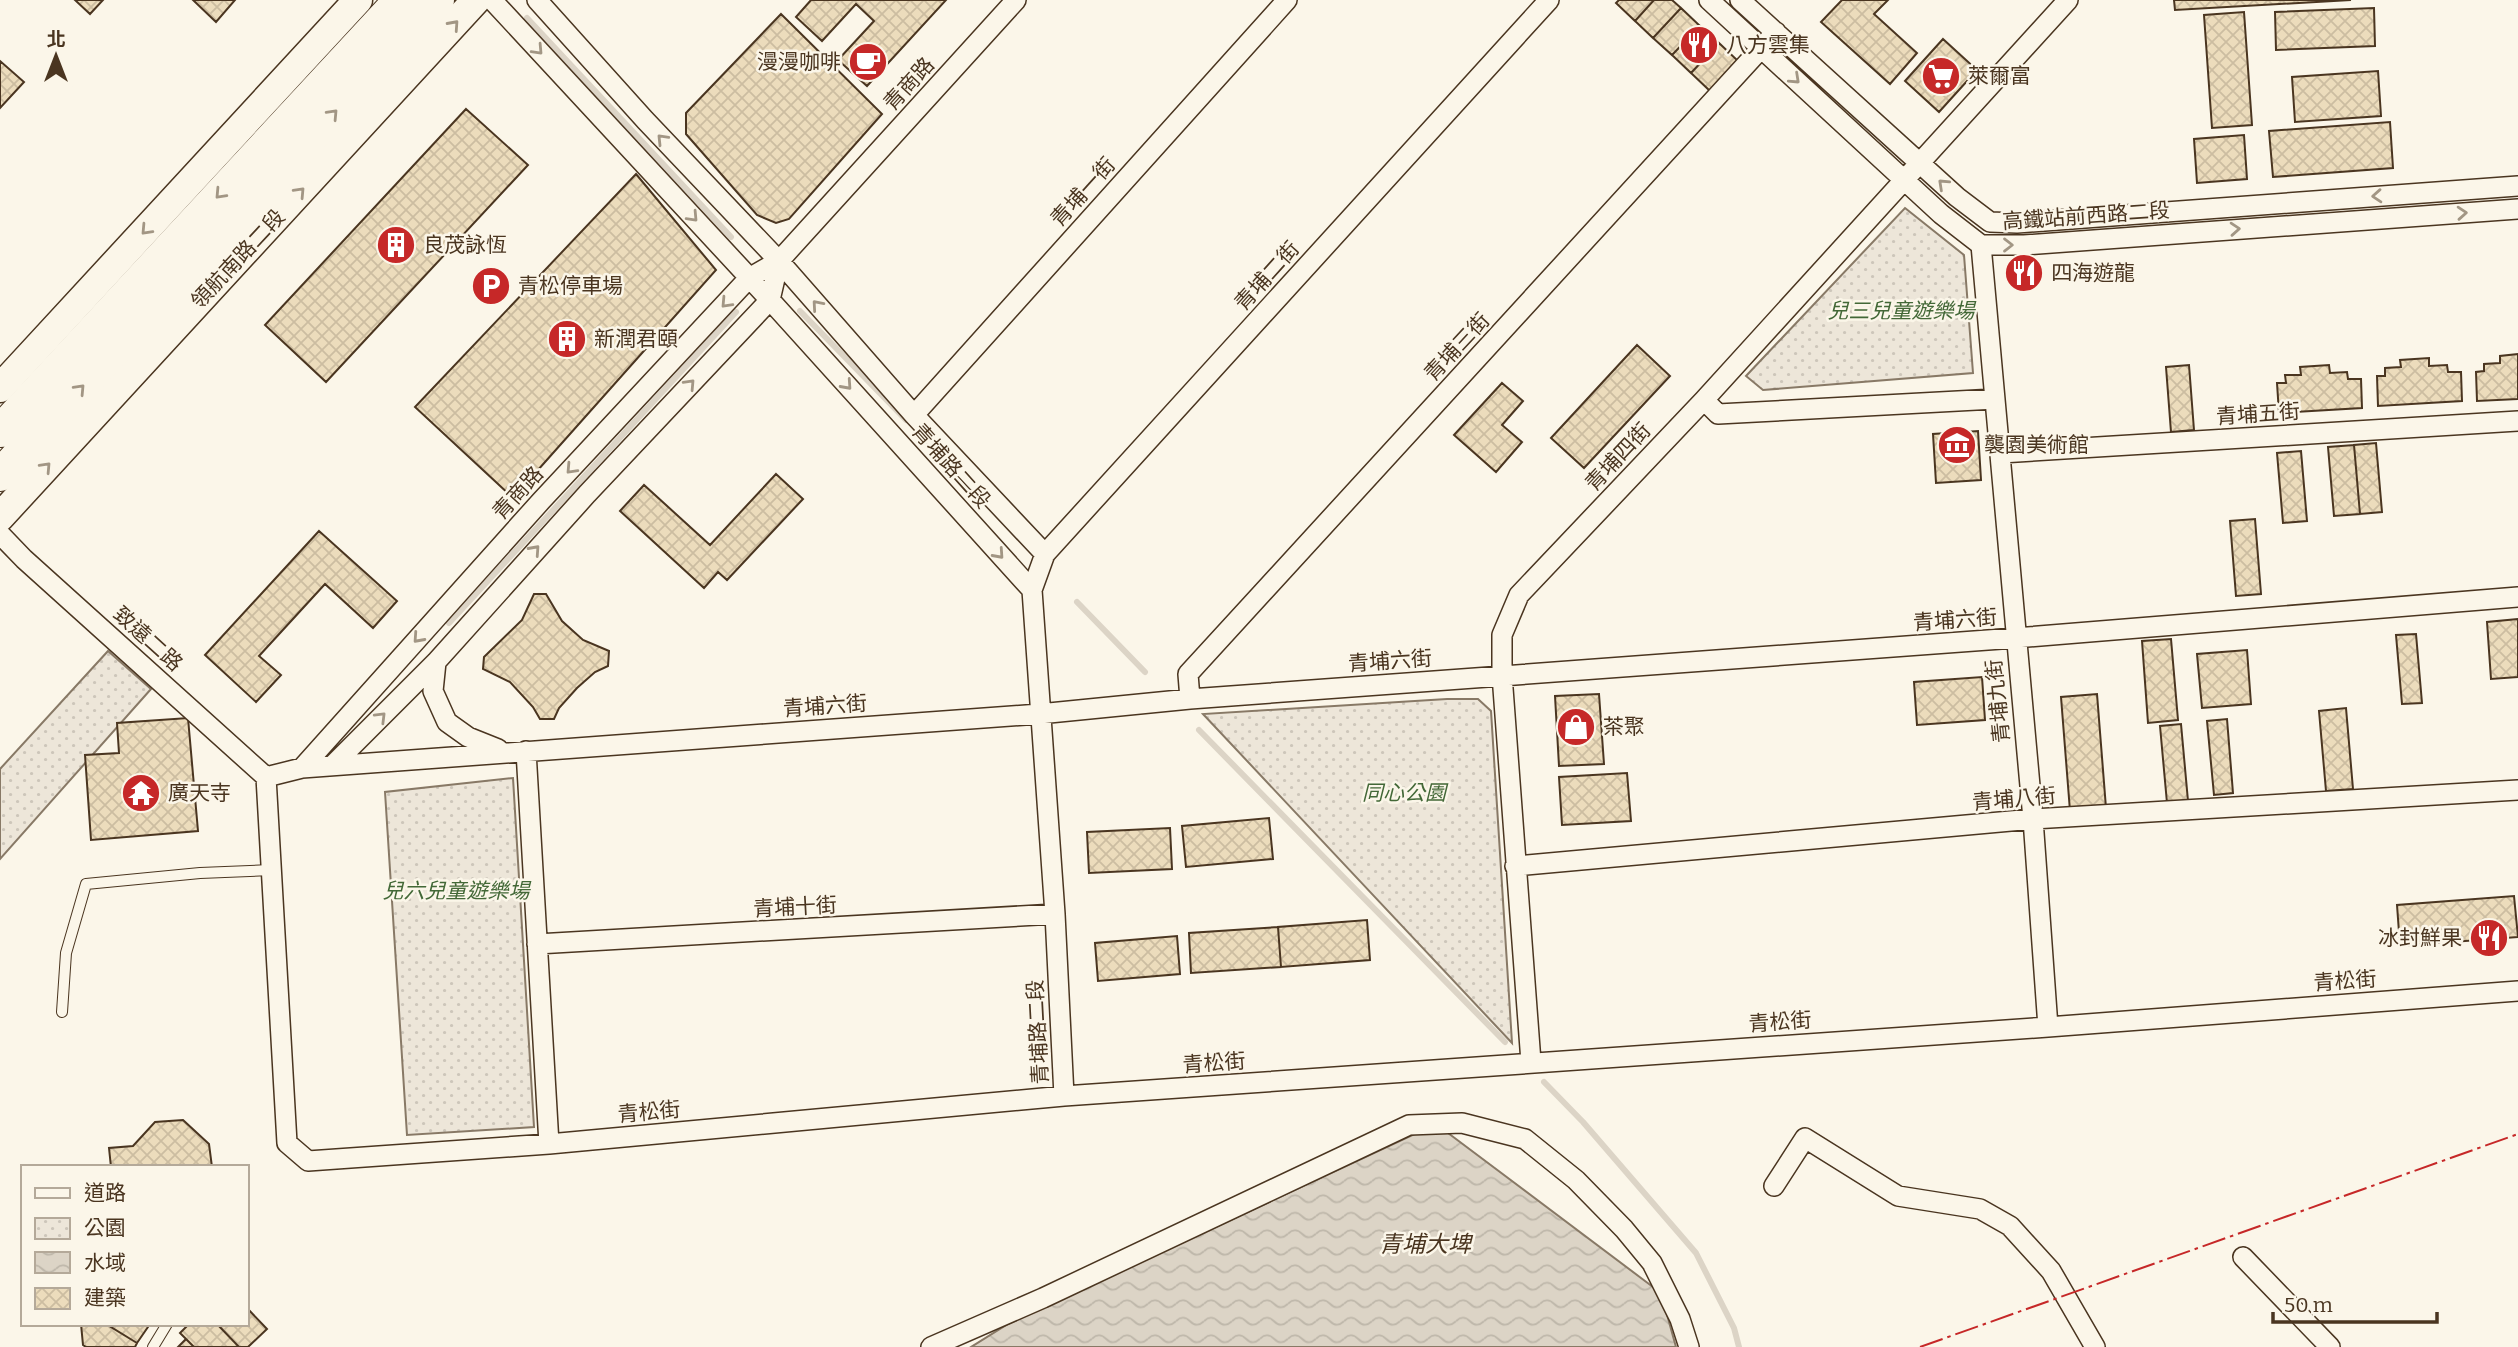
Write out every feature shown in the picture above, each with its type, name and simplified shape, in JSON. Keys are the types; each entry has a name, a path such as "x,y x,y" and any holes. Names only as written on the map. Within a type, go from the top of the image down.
{"main road":[{"path":"0,431 400,0"},
{"name":"領航南路二段","path":"0,475 438,0"}],"street":[{"path":"0,388 358,0"},
{"name":"領航南路二段","path":"0,517 476,0"},
{"name":"青埔路二段","path":"492,0 770,300 1032,590 1055,914 1064,1097"},
{"name":"青埔路二段","path":"537,0 645,120 779,261 914,415 1045,554"},
{"name":"青商路","path":"302,768 541,501 749,278 779,261 1016,0"},
{"name":"青埔一街","path":"914,415 1287,0"},
{"name":"青埔二街","path":"1032,590 1045,554 1549,0"},
{"name":"高鐵站前西路二段","path":"1709,0 1903,180 1981,245 2024,245 2518,209"},
{"name":"高鐵站前西路二段","path":"1740,0 1957,197 1990,222 2017,223 2518,186"},
{"name":"青埔四街","path":"1531,1062 1502,675 1502,635 1519,595 1704,400 2068,0"},
{"name":"青埔三街","path":"1190,699 1188,674 1776,32"},
{"name":"青埔九街","path":"1981,245 2033,819 2048,1027"},
{"name":"青商路","path":"770,300 779,261"},
{"path":"333,765 436,662 587,494 770,300"},
{"path":"1704,400 1718,414 1995,399"},
{"name":"青埔五街","path":"2001,453 2518,421"},
{"name":"致遠二路","path":"0,534 24,559 267,777"},
{"name":"青埔六街","path":"267,777 302,768 333,765 2015,638 2518,597"},
{"path":"436,662 433,691 447,722 485,745 518,751 537,944 549,1144"},
{"name":"青松街","path":"267,777 287,1143 308,1161 549,1144 1064,1097 2518,991"},
{"name":"青埔八街","path":"1515,866 2033,819 2518,790"},
{"name":"青埔十街","path":"537,944 1055,914"},
{"path":"930,1347 1044,1298 1409,1125 1462,1123 1525,1139 1576,1180 1624,1229 1652,1263 1680,1319 1689,1347"},
{"path":"1774,1186 1805,1138 1898,1196 1980,1209 2010,1226 2051,1271 2095,1347"},
{"path":"2242,1257 2330,1347"}],"lane":[{"path":"62,1012 66,953 86,884 200,873 271,870"},
{"path":"153,1347 166,1326"}],"green space":[{"name":"兒三兒童遊樂場","path":"1905,208 1964,255 1973,373 1763,390 1746,376"},
{"path":"108,651 151,689 0,859 0,769"},
{"name":"同心公園","path":"1478,699 1491,711 1512,1043 1203,714"},
{"name":"兒六兒童遊樂場","path":"513,778 534,1127 407,1135 385,792"}],"water":[{"name":"青埔大埤","path":"1436,1124 1661,1293 1676,1347 971,1347 1008,1324"}],"building":[{"path":"75,0 103,0 90,14"},
{"path":"193,0 235,0 216,22"},
{"path":"811,0 946,0 867,86 838,60 874,21 856,4 822,41 796,17"},
{"path":"1619,0 1654,0 1635,21 1616,3"},
{"path":"1654,0 1672,0 1681,8 1653,38 1635,21"},
{"path":"1842,0 1888,0 1874,14 1917,53 1890,84 1821,22"},
{"path":"2174,0 2351,0 2175,10"},
{"path":"1681,8 1700,26 1672,55 1653,38"},
{"path":"2374,8 2375,46 2276,50 2275,12"},
{"path":"2244,12 2252,125 2212,128 2204,15"},
{"path":"781,14 882,114 789,219 776,223 757,215 686,134 686,113"},
{"path":"1700,26 1719,43 1691,73 1672,55"},
{"name":"萊爾富","path":"1943,39 1977,70 1939,112 1905,81"},
{"path":"1719,43 1738,61 1710,91 1691,73"},
{"path":"0,61 24,82 0,108"},
{"path":"2378,71 2381,116 2295,122 2292,77"},
{"name":"良茂詠恆","path":"466,109 528,165 326,382 265,325"},
{"path":"2390,122 2393,168 2273,177 2269,131"},
{"path":"2244,135 2247,179 2197,183 2194,139"},
{"name":"新潤君頤","path":"636,174 716,270 513,498 415,407"},
{"path":"1637,345 1670,376 1584,468 1551,438"},
{"path":"2518,354 2518,399 2477,401 2476,372 2484,371 2484,364 2500,363 2500,356"},
{"path":"2429,358 2429,366 2447,365 2448,372 2461,372 2462,401 2378,406 2377,376 2385,376 2385,368 2401,367 2400,360"},
{"path":"2189,365 2194,430 2171,432 2166,367"},
{"path":"2329,365 2330,373 2347,372 2348,379 2361,379 2362,408 2279,413 2277,383 2286,383 2285,375 2301,375 2300,367"},
{"path":"1502,383 1523,401 1502,425 1522,442 1496,472 1454,435"},
{"path":"1978,431 1981,480 1936,483 1933,434"},
{"path":"2376,443 2382,512 2360,514 2354,445"},
{"path":"2354,445 2360,514 2334,516 2328,447"},
{"path":"2301,451 2307,521 2283,523 2277,453"},
{"path":"776,474 803,499 727,580 718,572 704,588 620,511 644,485 710,545"},
{"path":"2255,519 2261,594 2236,596 2230,521"},
{"path":"319,531 397,601 373,628 325,584 259,656 281,675 256,702 205,655"},
{"path":"534,594 546,594 562,621 583,640 609,651 608,666 595,672 577,688 559,708 554,719 540,719 533,707 510,682 483,669 484,657 522,620"},
{"path":"2518,619 2518,677 2491,679 2487,622"},
{"path":"2416,634 2422,703 2402,704 2396,635"},
{"path":"2171,639 2178,720 2148,723 2142,641"},
{"path":"2247,650 2251,704 2202,708 2197,654"},
{"path":"1982,677 1985,720 1917,725 1914,682"},
{"path":"1599,694 1604,764 1559,766 1555,696"},
{"path":"2097,694 2106,808 2070,811 2061,697"},
{"path":"2346,708 2353,789 2326,791 2319,711"},
{"name":"廣天寺","path":"188,718 198,831 91,840 85,755 119,753 117,723"},
{"path":"2227,719 2233,793 2214,795 2207,721"},
{"path":"2181,724 2188,801 2167,803 2160,726"},
{"path":"1627,773 1631,821 1562,825 1559,777"},
{"path":"1269,818 1273,859 1186,867 1182,826"},
{"path":"1170,828 1172,869 1089,873 1087,832"},
{"path":"2514,896 2518,937 2400,946 2397,905"},
{"path":"1367,920 1370,960 1281,967 1278,927"},
{"path":"1278,927 1281,967 1191,973 1189,933"},
{"path":"1177,936 1180,974 1098,981 1095,943"},
{"path":"183,1120 209,1144 212,1165 111,1165 109,1148 133,1146 155,1122"},
{"path":"248,1309 267,1329 248,1347 239,1347 219,1326 248,1326"},
{"path":"81,1326 109,1326 137,1343 135,1347 83,1345"},
{"path":"109,1326 149,1326 137,1343"},
{"path":"187,1326 219,1326 239,1347 194,1347 180,1333"},
{"path":"186,1339 194,1347 178,1347"}],"waterway":[{"path":"527,18 731,237"},
{"path":"800,311 906,420"},
{"path":"449,623 736,312"},
{"path":"1077,602 1145,672"},
{"path":"1199,730 1505,1042"},
{"path":"1544,1082 1583,1122 1696,1253 1734,1328 1739,1347"}],"power":[{"path":"1920,1347 2518,1134"}],"place":[{"name":"八方雲集","path":"1699,45"},
{"name":"漫漫咖啡","path":"868,62"},
{"name":"萊爾富","path":"1941,76"},
{"name":"良茂詠恆","path":"396,245"},
{"name":"四海遊龍","path":"2024,273"},
{"name":"青松停車場","path":"491,286"},
{"name":"新潤君頤","path":"567,339"},
{"name":"襲園美術館","path":"1957,445"},
{"name":"茶聚","path":"1576,727"},
{"name":"廣天寺","path":"141,793"},
{"name":"冰封鮮果","path":"2489,938"}]}
